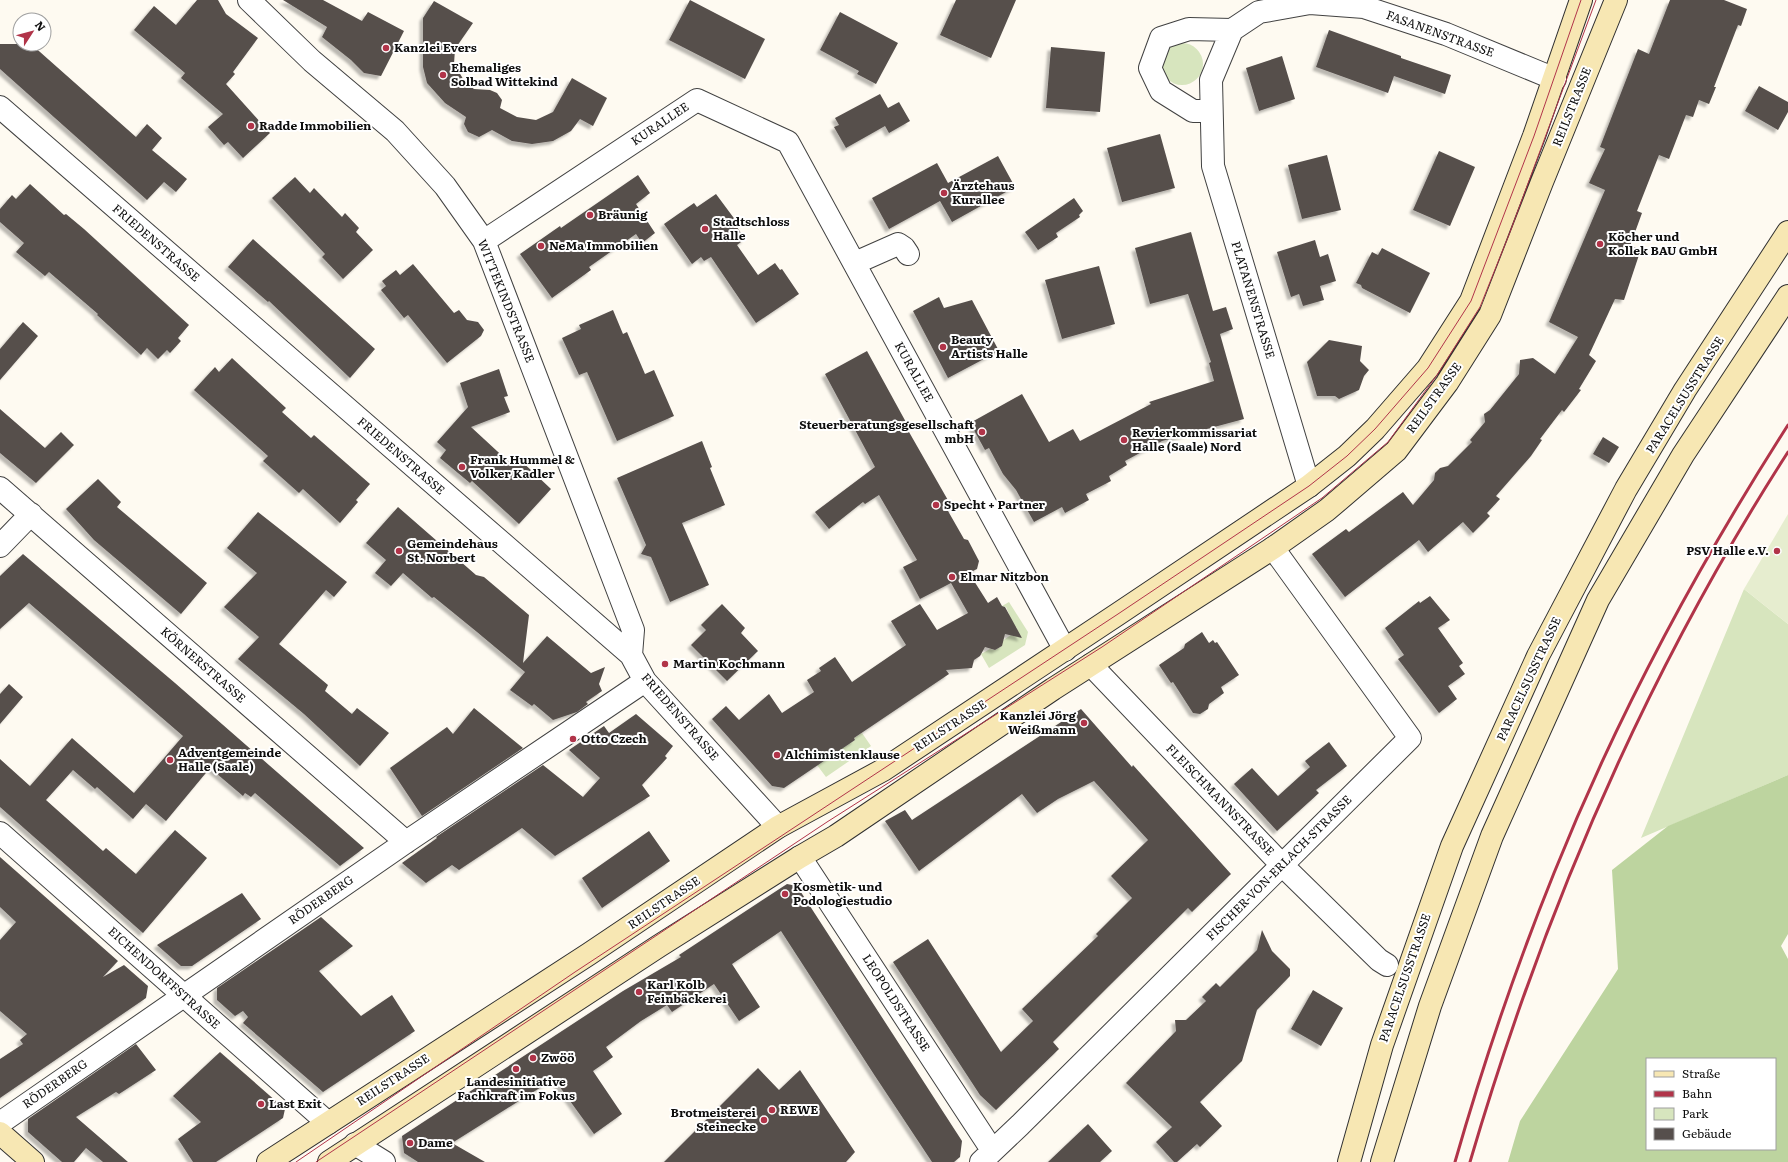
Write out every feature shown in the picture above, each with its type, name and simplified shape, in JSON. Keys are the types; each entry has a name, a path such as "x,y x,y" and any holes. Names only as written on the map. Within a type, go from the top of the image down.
{"street":[{"name":"WITTEKINDSTRASSE","path":"250,0 312,61 395,131 445,186 484,241 633,630 631,655"},
{"name":"REILSTRASSE","path":"268,1162 589,954 778,827 883,770 1309,486 1347,456 1375,429 1428,368 1471,301 1555,79 1581,0"},
{"name":"REILSTRASSE","path":"329,1162 659,946 836,836 1091,666 1273,548 1327,510 1396,450 1447,383 1490,315 1545,174 1616,0"},
{"name":"FASANENSTRASSE","path":"1232,30 1259,12 1310,3 1364,7 1446,34 1555,79"},
{"path":"1211,111 1193,110 1161,91 1150,68 1161,38 1189,29 1232,30"},
{"name":"PLATANENSTRASSE","path":"1232,30 1210,80 1213,166 1309,486"},
{"name":"KURALLEE","path":"484,241 697,100 788,142 1065,650"},
{"name":"FRIEDENSTRASSE","path":"0,107 631,655 645,681 778,827"},
{"name":"PARACELSUSSTRASSE","path":"1349,1162 1382,1045 1399,993 1452,846 1538,656 1574,585 1626,489 1686,390 1788,232"},
{"path":"855,263 898,244 904,248 908,254"},
{"path":"1382,1162 1430,1006 1492,836 1598,600 1683,455 1788,296"},
{"name":"KÖRNERSTRASSE","path":"0,488 406,842"},
{"path":"0,546 31,514"},
{"name":"FISCHER-VON-ERLACH-STRASSE","path":"986,1156 1020,1125 1281,864 1410,738 1273,548"},
{"path":"1065,650 1091,666"},
{"name":"FLEISCHMANNSTRASSE","path":"1091,666 1281,864 1379,960 1387,965"},
{"name":"RÖDERBERG","path":"0,1123 406,842 645,681"},
{"name":"EICHENDORFFSTRASSE","path":"0,833 328,1123"},
{"name":"LEOPOLDSTRASSE","path":"800,857 986,1156"},
{"path":"0,1133 33,1162"},
{"path":"355,1144 384,1162"}],"green space":[{"path":"1178,43 1186,43 1197,49 1203,60 1203,68 1197,79 1186,85 1178,85 1167,79 1161,68 1161,60 1167,49"},
{"name":"PSV Halle e.V.","path":"1788,514 1788,624 1744,589"},
{"path":"1744,589 1788,624 1788,775 1641,838"},
{"path":"1009,602 1028,632 1025,645 989,668 981,654 990,649 995,650 1002,646 1002,641 1011,635 1015,636 1017,628 1013,626 1007,618 1009,614 1006,607 1002,606"},
{"path":"862,733 871,746 826,777 817,765 855,740 854,738"},
{"path":"1788,775 1788,934 1781,946 1788,959 1788,1162 1508,1162 1520,1121 1618,969 1612,870 1668,826"}],"building":[{"path":"197,0 218,0 226,14 258,38 233,72 235,74 226,84 270,133 243,158 228,142 224,145 208,127 223,114 181,78 185,73 134,30 154,6 176,25"},
{"path":"283,0 323,0 362,21 368,12 404,31 381,76 364,73 351,60 322,37 327,27"},
{"path":"690,0 765,39 745,79 669,40"},
{"path":"956,0 1016,0 991,58 940,35"},
{"path":"1670,0 1724,0 1747,9 1741,26 1738,25 1709,104 1699,100 1693,117 1686,115 1669,159 1659,155 1637,211 1642,213 1630,246 1641,249 1624,300 1615,299 1589,355 1596,361 1579,389 1581,390 1564,412 1562,410 1540,439 1542,440 1531,456 1496,496 1500,499 1487,513 1490,516 1473,533 1463,522 1428,552 1419,540 1345,597 1312,554 1346,529 1349,532 1403,492 1413,505 1434,480 1435,473 1440,468 1448,466 1472,442 1470,440 1485,422 1484,414 1490,410 1519,374 1520,360 1533,358 1555,374 1578,337 1549,322 1605,190 1589,183 1605,149 1600,147 1638,49 1649,54"},
{"name":"Ehemaliges Solbad Wittekind","path":"434,1 473,23 455,49 454,64 465,82 474,89 490,90 497,93 502,100 500,108 517,117 536,120 553,112 572,78 607,98 593,126 580,119 571,131 553,141 532,144 512,141 492,130 479,137 468,132 464,124 466,117 445,103 427,83 423,67 423,18"},
{"path":"840,12 898,43 876,84 857,74 859,71 820,50"},
{"path":"1329,30 1401,56 1401,58 1451,75 1445,94 1394,76 1388,93 1316,67"},
{"path":"0,44 12,44 12,52 40,52 136,137 147,124 162,138 152,150 187,179 176,192 164,182 147,200 0,69"},
{"path":"1051,47 1105,52 1100,112 1046,108"},
{"path":"1282,56 1295,99 1259,111 1246,68"},
{"path":"1759,86 1788,102 1788,112 1778,130 1745,111"},
{"path":"880,94 888,108 899,102 910,121 889,133 885,126 846,148 834,127 839,125 835,118"},
{"path":"1160,134 1175,188 1122,202 1107,148"},
{"path":"1439,151 1475,167 1450,226 1413,210"},
{"path":"1327,155 1341,210 1302,219 1288,165"},
{"name":"Ärztehaus Kurallee","path":"998,156 1015,187 952,222 940,201 889,229 872,198 937,163 948,183"},
{"path":"638,175 650,193 636,204 655,233 642,243 636,234 589,267 591,270 552,298 520,254 560,226 561,228"},
{"path":"295,177 310,193 314,188 342,217 345,213 359,228 356,232 373,250 343,279 322,257 325,254 272,198"},
{"path":"30,184 64,215 66,214 84,229 189,325 178,338 181,341 170,353 167,350 158,359 147,348 141,355 97,315 98,314 49,272 45,276 16,252 24,243 0,222 0,209 12,195 16,199"},
{"path":"716,194 739,225 737,227 745,239 737,245 758,275 775,263 780,270 782,269 799,294 756,323 711,257 704,261 701,257 692,264 664,224 694,203 697,207"},
{"path":"1074,198 1083,211 1079,215 1080,217 1056,233 1058,237 1038,250 1025,232"},
{"path":"1191,232 1213,311 1226,307 1233,329 1220,334 1244,419 1162,441 1125,461 1127,465 1109,476 1111,481 1086,494 1089,500 1065,513 1062,507 1034,522 1016,490 1003,474 989,448 985,450 970,423 1022,394 1049,442 1073,429 1080,441 1151,404 1149,402 1214,381 1209,363 1211,362 1188,294 1150,304 1135,248"},
{"path":"253,239 375,349 350,378 269,301 268,302 228,267"},
{"path":"1315,240 1320,257 1328,254 1336,281 1320,286 1324,300 1303,306 1299,294 1291,297 1277,252"},
{"path":"1382,248 1430,273 1410,313 1362,288 1361,285 1356,283 1372,252 1378,255"},
{"path":"413,264 454,313 459,310 467,320 478,322 484,330 481,336 447,363 408,315 404,318 381,290 386,286 382,281 396,270 400,275"},
{"path":"1099,266 1115,324 1062,339 1045,280"},
{"path":"939,297 944,308 972,300 999,351 948,378 913,311"},
{"path":"613,310 623,334 627,332 645,374 654,370 674,416 617,441 587,372 579,375 562,338 581,329 579,325"},
{"path":"23,322 38,336 0,380 0,349"},
{"path":"1329,340 1362,346 1360,361 1369,370 1364,376 1359,390 1339,399 1335,396 1317,396 1307,362"},
{"path":"867,351 907,424 905,425 953,509 948,511 964,539 968,540 979,561 977,569 969,573 988,603 997,597 1002,606 1005,607 1022,638 1005,634 1002,646 995,650 985,647 980,656 974,660 972,668 946,670 949,674 854,738 855,740 784,788 772,786 712,719 726,706 739,720 769,694 782,713 814,692 807,680 821,671 819,668 835,657 852,682 906,645 891,621 920,604 937,630 968,613 951,583 920,599 903,567 917,560 879,495 865,504 863,502 829,529 815,512 875,467 825,374"},
{"path":"232,358 286,408 282,412 311,438 314,435 370,484 356,500 358,502 340,523 303,489 299,493 263,461 268,456 194,390 215,367 219,372"},
{"path":"499,369 508,396 504,397 510,412 471,427 510,463 516,456 551,489 519,524 472,481 470,483 440,458 446,450 437,442 468,407 460,383"},
{"path":"0,409 45,448 61,432 74,445 36,483 0,453"},
{"path":"1603,437 1619,447 1609,463 1593,454"},
{"path":"702,441 712,467 710,468 725,505 682,523 709,585 670,602 651,557 641,554 646,545 617,478"},
{"path":"98,479 121,502 117,507 207,583 181,614 94,540 66,509"},
{"path":"398,507 476,575 484,577 529,615 523,663 547,636 591,673 605,667 599,684 602,691 586,702 588,704 577,712 553,720 534,704 532,706 510,690 525,672 477,632 434,597 432,598 403,573 391,586 375,573 386,560 366,543"},
{"path":"258,512 347,582 334,597 326,590 279,644 328,685 325,691 352,714 357,708 389,733 360,766 304,714 238,659 259,637 224,607 257,573 227,548"},
{"path":"23,554 175,683 364,848 340,866 255,793 251,797 245,793 243,796 210,768 166,821 146,804 133,819 97,787 95,789 73,770 46,800 103,851 106,848 136,874 175,830 207,858 143,933 0,807 0,759 30,786 72,738 134,793 183,736 29,603 0,629 0,576"},
{"path":"1430,596 1450,620 1438,628 1463,663 1459,666 1465,674 1448,686 1457,699 1439,713 1398,659 1404,655 1385,628 1419,601 1420,603"},
{"path":"722,604 745,628 741,633 758,651 727,681 691,645 706,630 701,625"},
{"path":"1202,632 1209,643 1213,640 1215,643 1217,642 1239,675 1221,687 1224,693 1209,704 1208,709 1200,714 1193,713 1173,682 1171,683 1159,665 1184,648 1185,644"},
{"path":"9,684 23,697 0,724 0,694"},
{"path":"474,708 523,748 422,816 390,768 447,727 453,734"},
{"path":"1081,709 1132,767 1133,765 1231,874 1192,912 1188,908 1053,1042 1059,1049 996,1110 980,1095 893,962 928,939 1001,1052 1033,1021 1022,1009 1098,936 1096,934 1132,898 1111,876 1148,840 1094,781 1058,799 1037,813 1022,794 919,871 885,821 905,810 912,820"},
{"path":"636,714 673,746 665,756 667,758 642,785 650,796 555,856 522,828 459,870 452,865 426,883 402,863 437,838 436,837 543,765 583,797 600,778 569,750 604,726 609,733"},
{"path":"1329,742 1347,766 1316,790 1319,793 1277,831 1234,784 1252,768 1278,796 1310,767 1305,761"},
{"path":"649,831 670,861 602,908 582,878"},
{"path":"0,857 118,961 103,977 124,965 148,986 146,998 0,1098 0,1059 23,1044 20,1040 27,1034 0,1011 0,940 16,922 0,907"},
{"path":"787,884 797,886 962,1141 960,1157 954,1162 932,1162 781,931 732,964 760,1007 739,1021 714,984 672,1012 667,1005 641,1021 606,1047 613,1057 593,1071 622,1114 594,1134 554,1079 452,1143 485,1162 418,1162 404,1153 402,1136 623,991 681,957 679,955"},
{"path":"242,893 261,919 192,966 181,966 157,945"},
{"path":"321,917 353,946 319,971 361,1016 392,995 415,1031 323,1092 243,1023 248,1017 243,1011 235,1016 217,1000 217,988"},
{"path":"1262,930 1272,951 1290,969 1290,976 1257,1010 1242,1061 1200,1102 1222,1126 1200,1147 1197,1144 1177,1162 1174,1162 1156,1142 1172,1127 1126,1083 1176,1031 1175,1020 1186,1020 1206,1001 1202,997 1216,983 1220,987 1257,950"},
{"path":"1313,990 1343,1008 1321,1046 1291,1029"},
{"path":"136,1044 156,1070 119,1094 116,1092 76,1117 128,1162 103,1162 86,1148 74,1162 62,1162 28,1132 28,1119"},
{"path":"220,1052 285,1109 283,1118 216,1162 193,1162 178,1139 201,1122 173,1096"},
{"name":"REWE","path":"758,1068 779,1090 800,1070 855,1152 846,1162 664,1162"},
{"path":"1088,1124 1112,1151 1100,1162 1048,1162"}],"tram line":[{"path":"296,1162 575,972 1118,614 1309,486 1347,456 1375,429 1428,368 1471,301 1534,136 1581,0"},
{"path":"316,1162 827,822 1102,647 1322,498 1388,442 1437,375 1480,307 1510,232 1596,0"}],"railway":[{"path":"1455,1162 1477,1089 1513,980 1578,814 1604,757 1660,643 1722,533 1788,425"},
{"path":"1470,1162 1499,1069 1531,977 1566,886 1604,796 1645,707 1689,620 1737,535 1788,452"}],"place":[{"name":"Kanzlei Evers","path":"386,48"},
{"name":"Ehemaliges Solbad Wittekind","path":"443,75"},
{"name":"Radde Immobilien","path":"251,126"},
{"name":"Ärztehaus Kurallee","path":"944,193"},
{"name":"Bräunig","path":"590,215"},
{"name":"Stadtschloss Halle","path":"705,229"},
{"name":"Köcher und Kollek BAU GmbH","path":"1600,244"},
{"name":"NeMa Immobilien","path":"541,246"},
{"name":"Beauty Artists Halle","path":"943,347"},
{"name":"Steuerberatungsgesellschaft mbH","path":"982,432"},
{"name":"Revierkommissariat Halle (Saale) Nord","path":"1124,440"},
{"name":"Frank Hummel & Volker Kadler","path":"462,467"},
{"name":"Specht + Partner","path":"936,505"},
{"name":"Gemeindehaus St. Norbert","path":"399,551"},
{"name":"PSV Halle e.V.","path":"1777,551"},
{"name":"Elmar Nitzbon","path":"952,577"},
{"name":"Martin Kochmann","path":"665,664"},
{"name":"Kanzlei Jörg Weißmann","path":"1084,723"},
{"name":"Otto Czech","path":"573,739"},
{"name":"Alchimistenklause","path":"777,755"},
{"name":"Adventgemeinde Halle (Saale)","path":"170,760"},
{"name":"Kosmetik- und Podologiestudio","path":"785,894"},
{"name":"Karl Kolb Feinbäckerei","path":"639,992"},
{"name":"Zwöö","path":"533,1058"},
{"name":"Landesinitiative Fachkraft im Fokus","path":"516,1069"},
{"name":"Last Exit","path":"261,1104"},
{"name":"REWE","path":"772,1110"},
{"name":"Brotmeisterei Steinecke","path":"764,1120"},
{"name":"Dame","path":"410,1143"}]}
